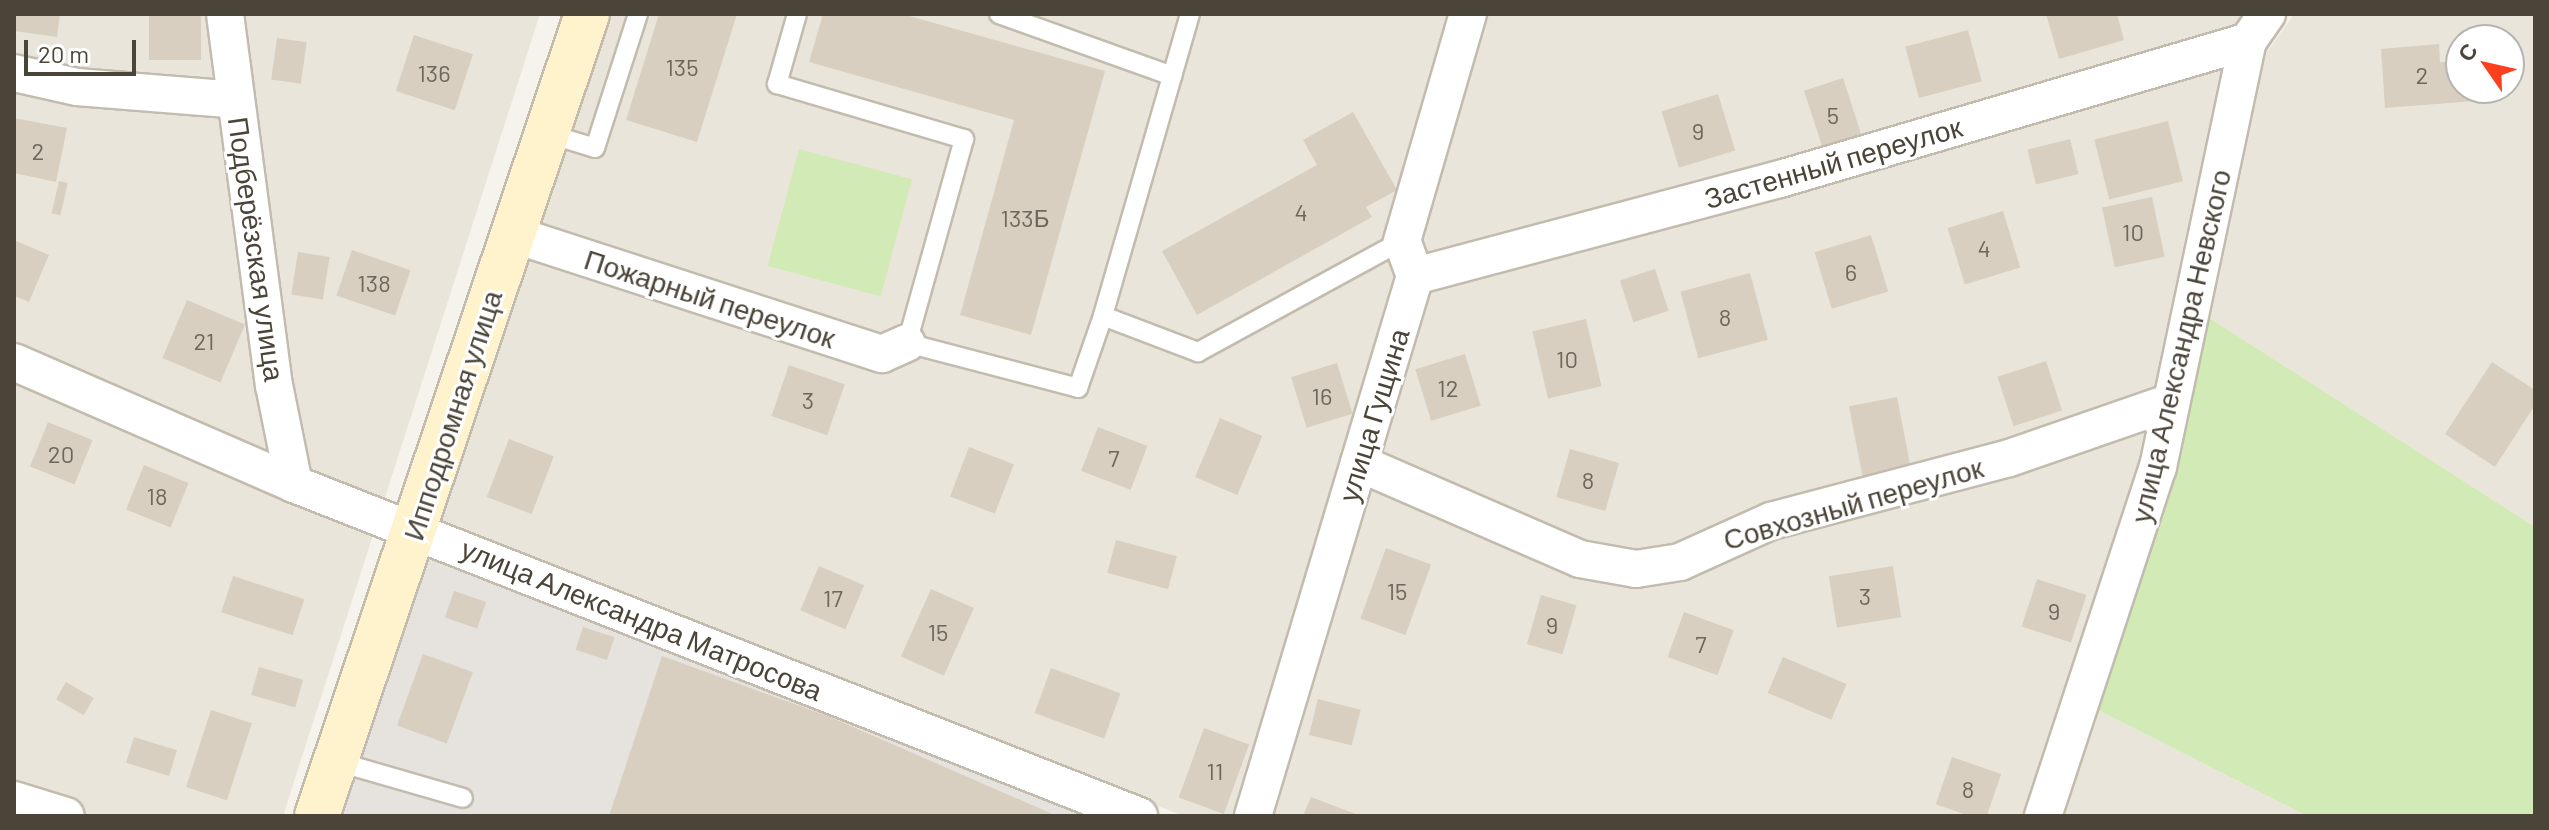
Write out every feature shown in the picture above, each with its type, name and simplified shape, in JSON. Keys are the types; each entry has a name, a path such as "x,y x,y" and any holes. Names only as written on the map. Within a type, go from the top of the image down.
{"main road":[{"name":"Ипподромная улица","path":"317,816 587,14"}],"street":[{"name":"Подберёзская улица","path":"225,14 274,385 294,484"},
{"path":"1415,276 1402,241 1468,14"},
{"name":"Застенный переулок","path":"1415,276 1780,179 2258,28"},
{"name":"улица Александра Невского","path":"2043,816 2158,467 2258,28"},
{"path":"14,73 77,87 225,99"},
{"name":"Пожарный переулок","path":"512,234 882,354 907,343"},
{"name":"улица Гущина","path":"1253,816 1415,276"},
{"name":"улица Александра Матросова","path":"14,362 294,484 1139,816"},
{"name":"Совхозный переулок","path":"1359,463 1580,559 1636,569 1680,562 1771,521 2009,458 2171,402"},
{"path":"14,800 66,816"}],"lane":[{"path":"546,133 595,148 638,14"},
{"path":"797,14 777,84 964,139 907,343 1078,388 1103,316 1190,14"},
{"path":"999,14 1172,76"},
{"path":"1103,316 1198,352 1402,241"},
{"path":"335,761 463,798"}],"shaded area":[{"path":"14,14 540,14 283,816 14,816"},
{"path":"604,14 2245,14 2232,28 2144,466 2028,816 1184,816 429,525"},
{"path":"2294,14 2535,14 2535,527 2208,317 2259,63"},
{"path":"421,548 1121,816 340,816"},
{"path":"2096,709 2307,816 2059,816"}],"green space":[{"path":"799,149 912,179 881,296 768,266"},
{"path":"2208,317 2535,527 2535,816 2307,816 2096,709 2181,457"}],"building":[{"path":"14,14 60,14 57,37 14,31"},
{"path":"149,14 201,14 201,60 149,60"},
{"path":"659,14 737,14 697,142 626,120"},
{"path":"823,14 902,14 1105,71 1031,335 960,315 1014,120 809,62"},
{"path":"2046,14 2117,14 2124,40 2059,59"},
{"path":"1968,30 1982,81 1919,98 1905,47"},
{"path":"414,35 473,54 455,110 396,91"},
{"path":"277,38 307,42 301,84 271,80"},
{"path":"2439,44 2440,62 2445,62 2445,103 2385,108 2381,49"},
{"path":"1843,78 1862,138 1823,151 1804,91"},
{"path":"1718,94 1735,150 1679,168 1662,111"},
{"path":"1353,112 1397,190 1366,207 1372,217 1197,315 1162,251 1317,165 1303,140"},
{"path":"14,118 67,128 56,182 14,173"},
{"path":"2168,121 2183,181 2109,200 2094,139"},
{"path":"2070,139 2079,174 2036,185 2027,150"},
{"path":"59,181 68,183 60,215 52,213"},
{"path":"2152,197 2165,257 2115,267 2102,208"},
{"path":"2003,211 2020,267 1965,284 1948,228"},
{"path":"1871,235 1888,291 1832,309 1815,252"},
{"path":"14,240 49,255 29,302 14,296"},
{"path":"352,250 411,270 395,316 336,295"},
{"path":"298,252 330,257 323,299 291,294"},
{"path":"1655,269 1669,311 1633,322 1620,280"},
{"path":"1750,273 1768,340 1698,358 1680,292"},
{"path":"187,300 245,325 220,383 162,358"},
{"path":"1586,319 1602,386 1548,399 1532,331"},
{"path":"1465,354 1481,406 1431,421 1415,369"},
{"path":"2046,361 2062,410 2014,426 1997,377"},
{"path":"2492,362 2535,390 2535,405 2495,467 2445,434"},
{"path":"1337,363 1352,414 1307,428 1291,377"},
{"path":"789,365 845,384 827,435 771,416"},
{"path":"1897,397 1911,468 1863,477 1849,406"},
{"path":"1220,418 1262,436 1237,495 1195,477"},
{"path":"48,422 93,440 75,484 30,467"},
{"path":"1098,427 1147,446 1131,490 1081,471"},
{"path":"509,439 554,456 532,514 487,497"},
{"path":"969,447 1014,464 995,514 950,496"},
{"path":"1570,449 1619,463 1605,511 1556,497"},
{"path":"144,465 189,483 171,527 126,510"},
{"path":"1116,540 1177,556 1168,589 1107,573"},
{"path":"1386,548 1431,564 1405,635 1360,618"},
{"path":"819,566 864,585 845,629 800,610"},
{"path":"1893,566 1901,617 1837,628 1829,576"},
{"path":"233,576 304,599 293,635 221,612"},
{"path":"2037,579 2086,595 2071,643 2022,627"},
{"path":"931,589 974,608 944,676 901,657"},
{"path":"454,591 486,602 477,629 445,617"},
{"path":"1541,595 1577,605 1563,654 1527,644"},
{"path":"1684,612 1734,630 1717,675 1668,657"},
{"path":"583,627 614,637 607,660 576,650"},
{"path":"423,654 473,672 447,744 397,725"},
{"path":"662,656 830,717 1057,816 609,816"},
{"path":"1783,657 1847,684 1831,720 1768,693"},
{"path":"259,667 303,680 295,708 251,695"},
{"path":"1051,668 1121,693 1104,738 1035,713"},
{"path":"66,682 94,698 84,715 56,699"},
{"path":"1318,699 1361,710 1352,746 1309,735"},
{"path":"211,710 252,723 227,800 186,787"},
{"path":"1204,728 1249,744 1224,814 1179,798"},
{"path":"134,737 177,750 169,776 126,763"},
{"path":"1952,757 2001,774 1987,816 1970,816 1936,804"},
{"path":"1311,797 1361,816 1303,816"}]}
